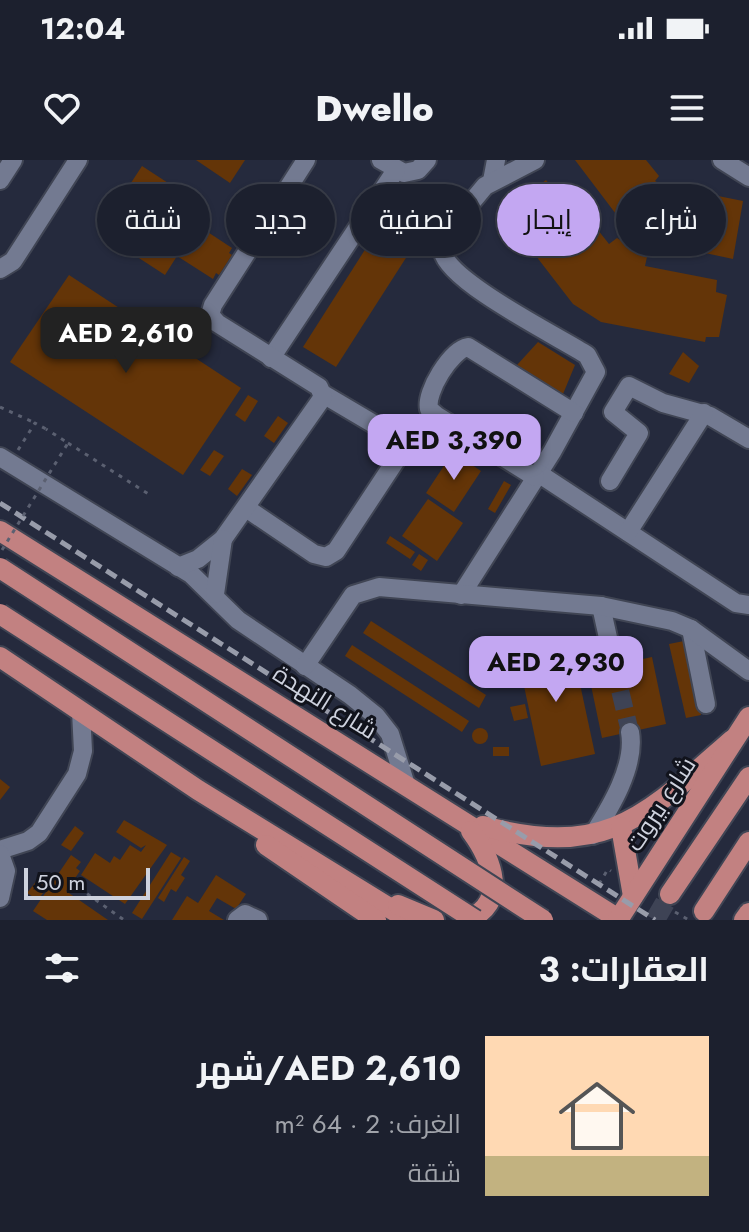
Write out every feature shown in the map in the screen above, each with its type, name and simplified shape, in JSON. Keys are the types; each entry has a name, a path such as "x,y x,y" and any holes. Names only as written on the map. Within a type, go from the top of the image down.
{"main road":[{"name":"شارع النهدة","path":"0,531 405,782 619,920"},
{"path":"0,568 543,920"},
{"path":"0,614 475,920"},
{"path":"0,657 198,790 409,920"},
{"name":"شارع بيروت","path":"619,920 749,717"},
{"path":"464,821 532,837 562,839 621,827 661,803 732,740"},
{"path":"670,894 749,777"},
{"path":"198,790 262,843 376,920"},
{"path":"464,821 491,861 494,878 491,894 483,909 465,920"},
{"path":"621,827 633,896"},
{"path":"704,911 749,842"},
{"path":"368,893 434,920"},
{"path":"744,920 749,913"}],"street":[{"path":"0,180 13,160"},
{"path":"0,269 13,261 78,160"},
{"path":"246,508 314,554 326,557 336,551 398,457 401,445 394,436 323,394 213,320 210,310 306,160"},
{"path":"271,358 388,165 418,170 427,160"},
{"path":"492,181 496,160"},
{"path":"461,595 594,379 593,359 471,284 444,271 435,261 438,244 492,181 535,160"},
{"path":"722,160 749,177"},
{"path":"574,413 474,348 459,350 428,398 433,413 628,532 736,603 749,605"},
{"path":"610,481 639,433 613,412 627,387 635,387 663,403 704,413 749,439"},
{"path":"178,567 207,553 223,539 323,394"},
{"path":"628,532 704,413"},
{"path":"5,459 178,567 215,594 238,620 350,695 376,716 397,749 405,782"},
{"path":"215,594 223,539"},
{"path":"305,666 348,602 361,590 379,587 601,606 672,621 691,629 749,671"},
{"path":"601,606 614,665"},
{"path":"691,629 706,704"},
{"path":"0,898 6,871 0,852 39,833 77,774 83,751 81,711"},
{"path":"593,835 612,804 622,778 630,732"},
{"path":"237,920 245,914 258,920"}],"path":[{"path":"0,407 46,429 150,495"},
{"path":"5,459 35,423"},
{"path":"0,553 68,443"},
{"path":"79,888 124,920"}],"building":[{"path":"196,160 245,160 230,183"},
{"path":"575,160 646,160 659,176 655,181 660,184 616,184 616,214 600,193 600,184 593,184"},
{"path":"142,166 170,184 130,184"},
{"path":"726,198 743,201 733,259 719,256 726,256"},
{"path":"600,233 609,244 616,239 616,256 645,256 645,266 717,280 716,292 727,295 719,337 706,337 705,342 601,322 573,304 536,256 600,256"},
{"path":"210,234 226,244 226,256 231,256 213,279 177,256 210,256"},
{"path":"136,256 177,256 165,275"},
{"path":"361,256 407,256 336,367 303,347"},
{"path":"69,275 241,388 183,475 10,362"},
{"path":"538,342 575,365 563,394 517,365"},
{"path":"683,352 699,366 689,383 669,374"},
{"path":"248,395 258,401 245,422 235,415"},
{"path":"278,416 288,423 274,443 264,436"},
{"path":"214,450 224,456 210,476 200,470"},
{"path":"453,452 481,471 454,512 426,493"},
{"path":"242,469 252,475 237,496 228,489"},
{"path":"504,481 511,485 495,513 488,509"},
{"path":"428,499 463,523 437,561 402,536"},
{"path":"390,536 415,552 410,559 386,543"},
{"path":"419,554 428,560 421,571 412,565"},
{"path":"371,621 486,695 479,708 363,633"},
{"path":"684,641 701,715 686,718 669,644"},
{"path":"571,642 595,754 541,766 517,653"},
{"path":"352,645 469,721 462,732 345,656"},
{"path":"652,657 666,724 602,738 588,671"},
{"path":"525,704 528,718 514,721 510,707"},
{"path":"480,728 486,730 486,742 480,744 474,742 472,736 474,730"},
{"path":"493,747 509,747 509,756 493,756"},
{"path":"0,779 10,787 0,800"},
{"path":"124,820 167,845 125,904 81,875 95,853 110,863 114,856 120,860 130,845 141,852 146,845 141,848 116,832"},
{"path":"75,826 84,833 71,851 61,845"},
{"path":"171,852 181,858 142,919 132,913"},
{"path":"71,855 81,862 76,868 80,871 66,891 108,920 47,920 33,911"},
{"path":"184,857 190,861 181,875 185,878 176,892 171,889 164,902 158,898"},
{"path":"41,875 51,882 38,900 27,893"},
{"path":"216,875 246,894 236,909 217,898 209,911 224,920 172,920 187,896 198,903"}],"tunnel":[{"path":"614,665 630,732"},
{"path":"655,920 670,894"}],"railway":[{"path":"0,503 655,920"}]}
